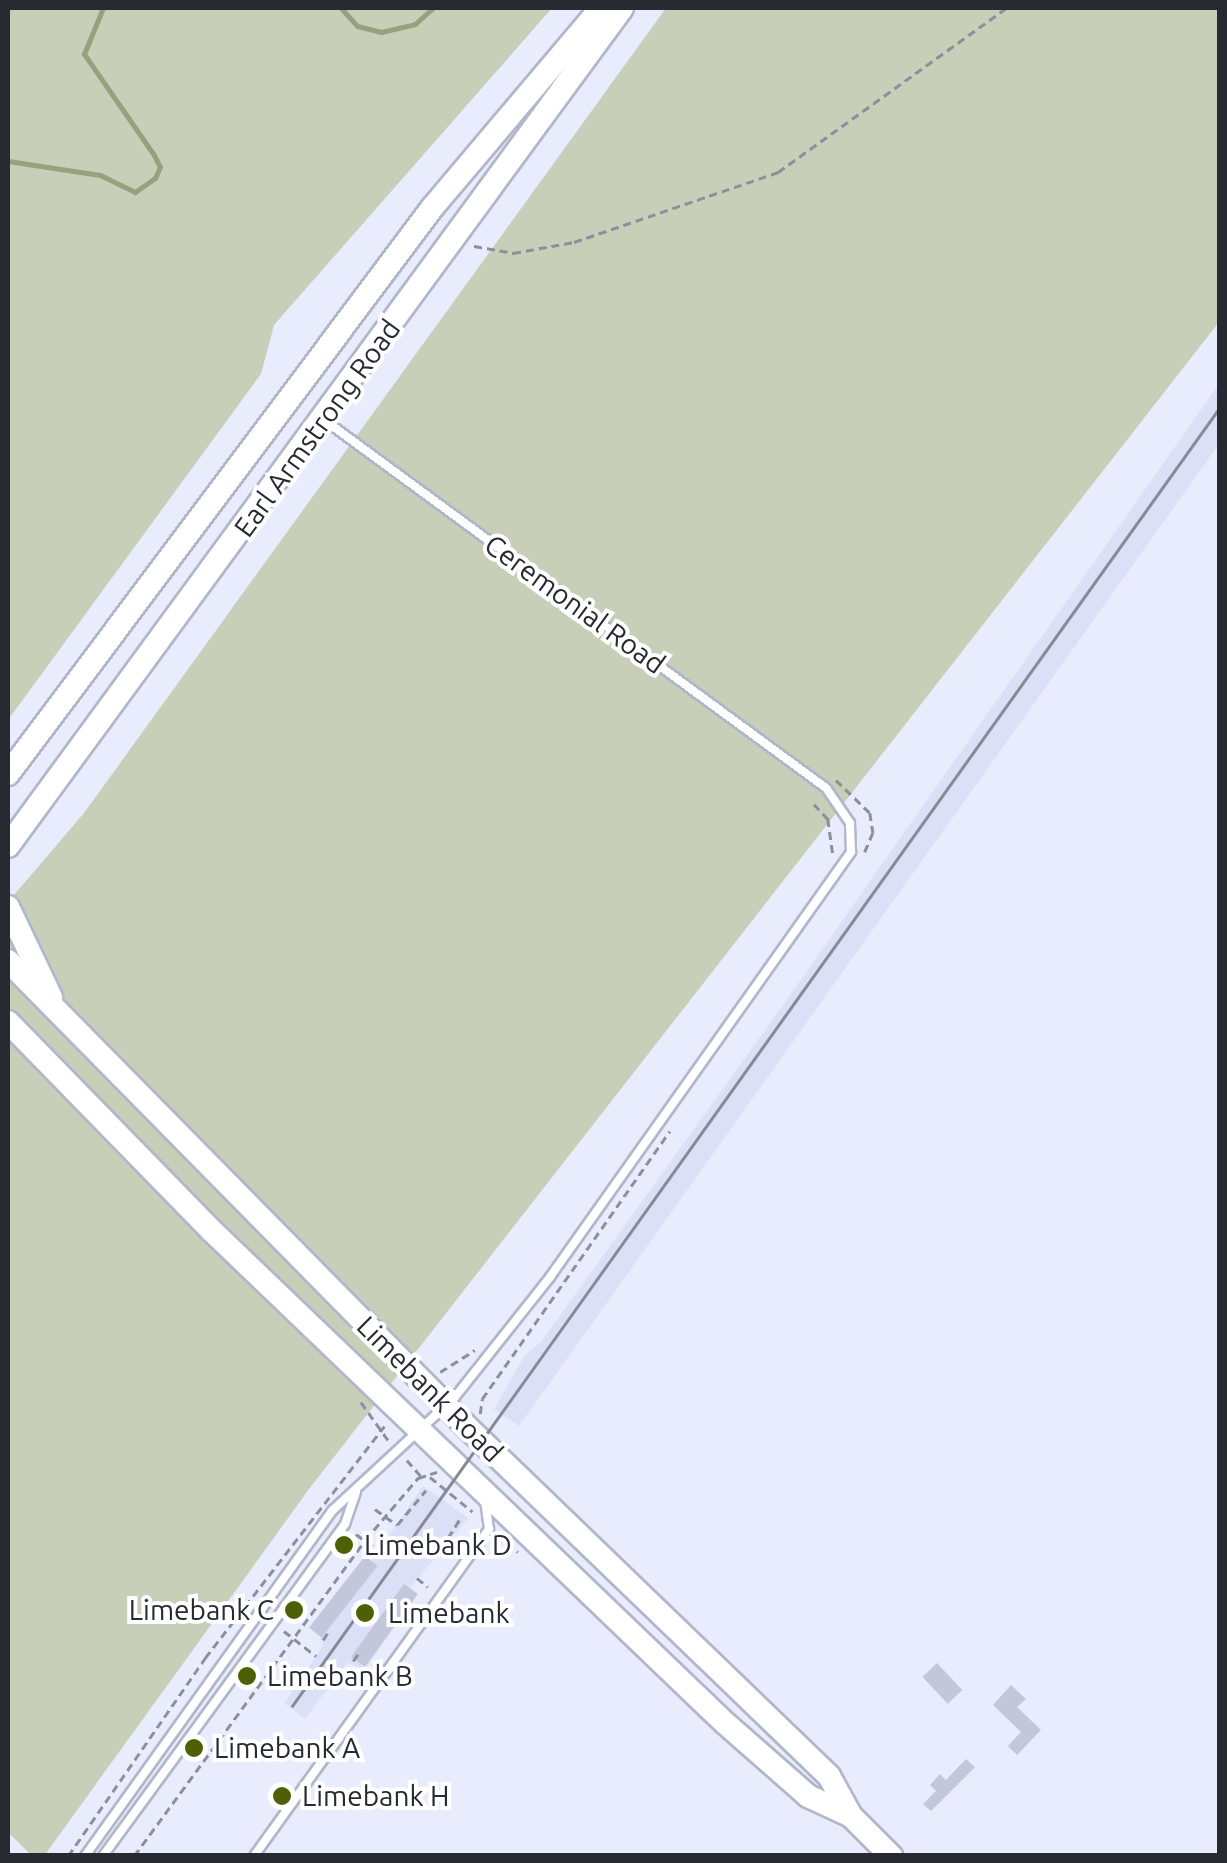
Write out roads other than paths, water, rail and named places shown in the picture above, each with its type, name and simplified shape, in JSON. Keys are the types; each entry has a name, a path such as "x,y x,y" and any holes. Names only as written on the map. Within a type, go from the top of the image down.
{"main road":[{"name":"Earl Armstrong Road","path":"8,774 432,208 601,8"},
{"name":"Earl Armstrong Road","path":"8,846 622,8"},
{"path":"8,907 67,1026"},
{"name":"Limebank Road","path":"8,961 67,1026 446,1405 829,1776 851,1816 890,1856"},
{"name":"Limebank Road","path":"8,1022 419,1431 725,1722 808,1796 851,1816"}],"lane":[{"name":"Ceremonial Road","path":"324,419 826,788 852,829 845,866 550,1277 446,1405"},
{"path":"85,1856 326,1518 446,1405"},
{"path":"254,1856 493,1531 475,1483"},
{"path":"103,1856 345,1524 356,1492"}],"waterway":[{"path":"8,161 100,175 135,192 155,178 160,167 154,155 84,54 103,8"},
{"path":"341,8 357,26 381,32 415,24 433,8"}],"tram line":[{"path":"292,1706 1220,407"}],"place":[{"name":"Limebank D","path":"344,1545"},
{"name":"Limebank C","path":"294,1610"},
{"name":"Limebank","path":"365,1613"},
{"name":"Limebank B","path":"247,1676"},
{"name":"Limebank A","path":"194,1748"},
{"name":"Limebank H","path":"282,1796"}]}
